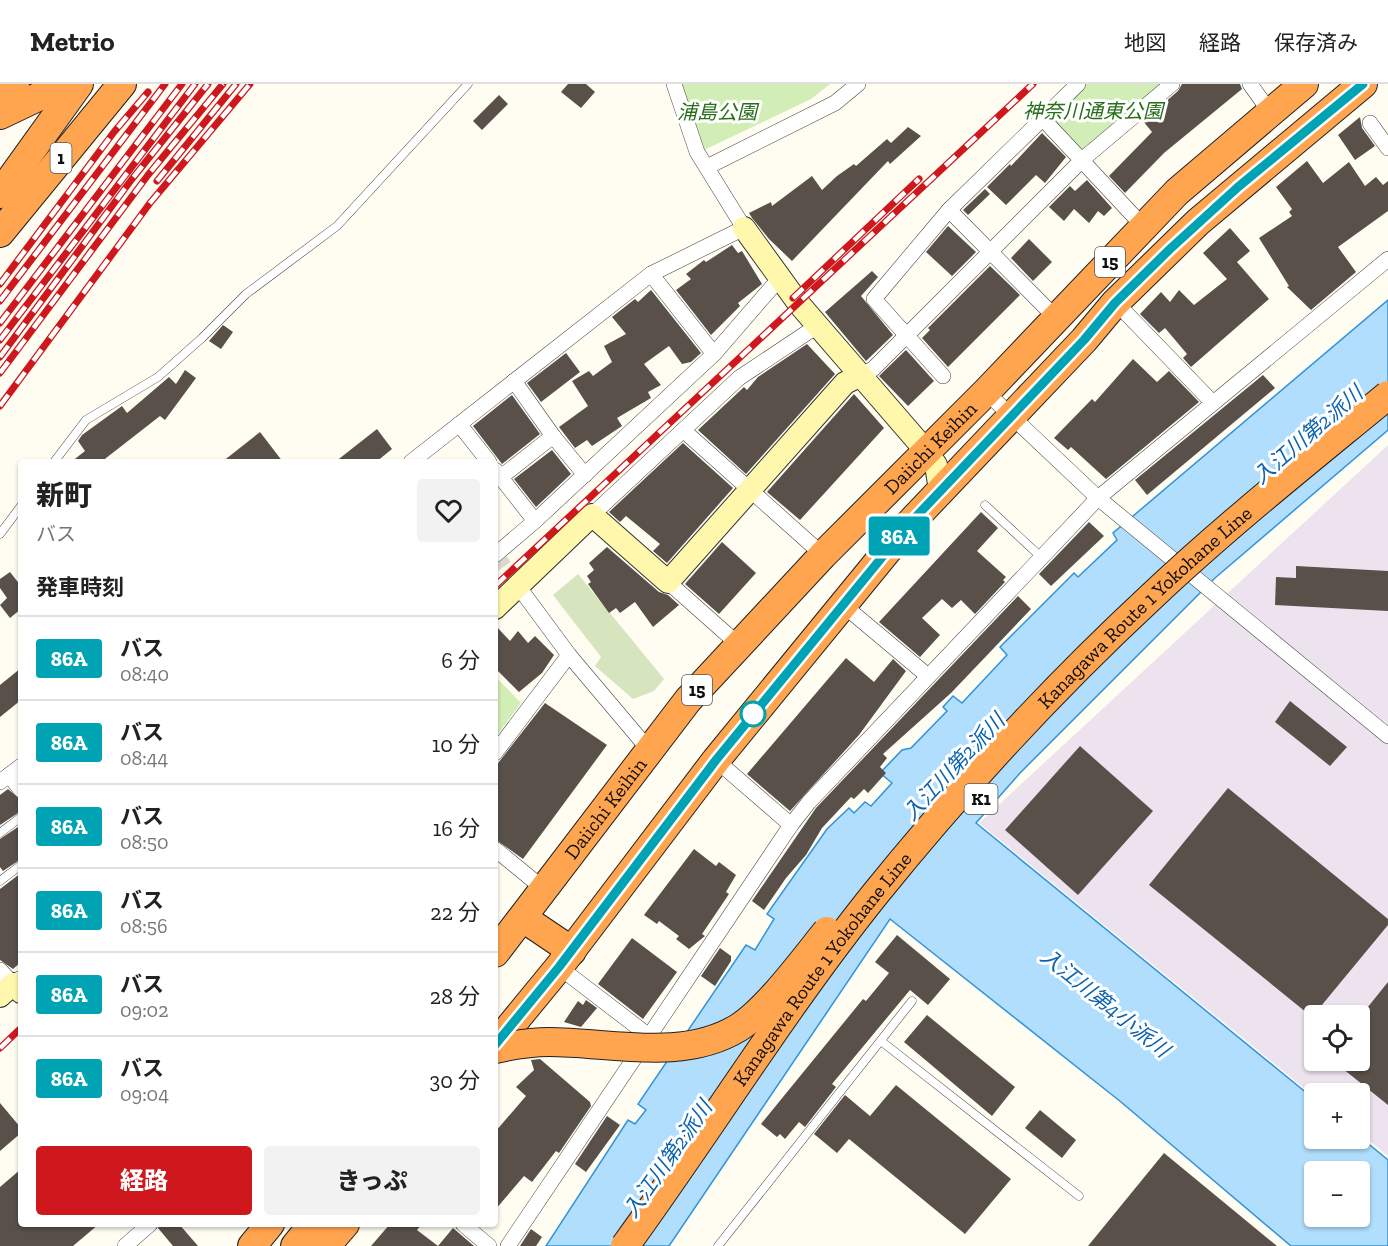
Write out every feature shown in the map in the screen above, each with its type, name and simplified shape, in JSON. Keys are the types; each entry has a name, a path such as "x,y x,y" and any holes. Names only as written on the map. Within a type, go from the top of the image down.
{"highway":[{"path":"0,91 15,84"},
{"path":"0,115 65,84"},
{"name":"1","path":"0,194 79,84"},
{"name":"1","path":"0,233 122,84"},
{"name":"Daiichi Keihin","path":"498,949 688,700 739,645 823,555 986,392 1143,226 1204,166 1304,84"},
{"name":"Daiichi Keihin","path":"498,1043 566,959 716,760 842,604 940,490 1084,340 1115,303 1198,222 1363,84"},
{"name":"Kanagawa Route 1 Yokohane Line","path":"625,1246 774,1033 874,896 986,763 1102,643 1203,550 1388,395"},
{"name":"Kanagawa Route 1 Yokohane Line","path":"650,1246 790,1044 888,908 993,785 1057,716 1167,608 1388,420"},
{"path":"498,1047 549,1042 657,1047 684,1045 703,1042 737,1028 755,1014 983,752 1024,709 1102,643"},
{"path":"523,918 566,959"},
{"path":"252,1246 268,1227"},
{"path":"295,1246 311,1227"},
{"path":"327,1246 343,1227"}],"street":[{"path":"674,84 697,152 744,228 779,279 817,326 926,451 936,465 940,490"},
{"path":"707,167 835,103 858,84"},
{"path":"943,376 874,299 949,210 1078,84"},
{"path":"669,582 845,383 873,369 1083,159 1172,84"},
{"path":"1250,84 1270,112"},
{"path":"1043,119 1083,159 1143,226"},
{"path":"1370,123 1388,148"},
{"path":"949,210 1056,318"},
{"path":"415,459 651,274 744,228"},
{"path":"508,1246 790,825 1098,498 1388,259"},
{"path":"651,274 714,354"},
{"path":"498,553 714,354 779,279"},
{"path":"1125,312 1213,403"},
{"path":"498,605 739,378 817,326"},
{"path":"514,381 553,436 585,475"},
{"path":"986,392 1009,417 1098,498 1388,736"},
{"path":"459,424 487,459"},
{"path":"683,430 823,555"},
{"path":"535,521 498,474 553,436"},
{"path":"592,515 739,645"},
{"path":"518,586 569,655 650,752"},
{"path":"842,604 928,676"},
{"path":"498,749 569,655"},
{"path":"716,760 790,825"},
{"path":"498,851 545,890"},
{"path":"566,959 649,1036"},
{"path":"125,1246 147,1227"},
{"path":"467,1227 489,1246"}],"lane":[{"path":"56,459 86,420 158,377 255,286 337,226 468,84"},
{"path":"985,505 1041,557"},
{"path":"0,534 18,510"},
{"path":"0,833 18,818"},
{"path":"0,881 18,867"},
{"path":"718,1246 912,1001"},
{"path":"881,1041 1079,1196"}],"shaded area":[{"path":"1388,445 1388,1156 1370,1141 1370,1083 1304,1083 1304,1088 979,823"}],"green space":[{"name":"浦島公園","path":"678,84 830,84 811,99 702,151"},
{"name":"神奈川通東公園","path":"1084,84 1164,84 1082,153 1052,121 1052,115"},
{"path":"578,574 664,679 654,691 633,699 595,666 601,657 553,595"},
{"path":"498,679 521,703 498,734"}],"water":[{"path":"1388,300 1388,430 1215,578 1020,773 976,823 1304,1091 1304,1149 1370,1149 1370,1145 1388,1160 1388,1246 1291,1246 1121,1102 890,919 669,1246 546,1246 628,1120 635,1124 646,1110 638,1104 746,945 755,950 774,919 767,914 827,829 849,808 854,813 865,802 871,806 892,783 880,773 902,750 911,748 947,711 943,707 953,696 962,703 1007,655 1000,647 1074,573 1078,577 1117,540 1113,533"}],"building":[{"path":"568,84 586,84 595,92 581,108 561,92"},
{"path":"1182,84 1240,84 1242,89 1164,153 1125,193 1109,176 1152,132 1143,121 1178,91"},
{"path":"499,95 508,104 482,130 473,121"},
{"path":"1360,117 1362,128 1375,146 1355,160 1338,135"},
{"path":"908,127 921,136 890,164 888,161 792,261 769,239 749,213 771,202 772,206 812,176 822,190 854,164 856,166 887,139 891,143"},
{"path":"1042,133 1066,157 1045,183 1036,175 1006,205 987,187 1010,164 1011,166"},
{"path":"1307,161 1323,183 1349,162 1365,186 1376,177 1383,185 1388,181 1388,211 1338,247 1356,272 1311,310 1287,287 1289,286 1259,238 1292,216 1289,212 1292,209 1276,187"},
{"path":"1087,180 1112,208 1104,216 1098,211 1089,223 1074,209 1064,221 1049,207 1070,186 1075,191"},
{"path":"985,189 990,194 968,215 963,210"},
{"path":"948,226 976,252 952,276 926,252"},
{"path":"1230,228 1250,251 1237,262 1269,299 1191,367 1183,358 1187,354 1165,328 1159,333 1140,314 1161,292 1170,302 1179,290 1194,305 1227,279 1203,253"},
{"path":"1029,239 1052,262 1033,281 1011,258"},
{"path":"732,245 738,253 742,251 762,284 738,303 740,306 711,335 676,290 691,279 686,274 704,260 706,262"},
{"path":"990,266 1020,295 948,367 922,338 930,330 928,328"},
{"path":"872,271 878,277 861,296 893,335 866,361 825,312"},
{"path":"651,290 701,353 691,362 682,364 669,346 644,364 661,385 648,392 651,398 617,418 622,426 592,446 587,440 575,448 559,427 588,406 572,381 589,371 593,376 612,362 604,346 626,334 612,317 635,299 638,302"},
{"path":"223,325 233,332 221,349 209,341"},
{"path":"807,344 835,374 746,474 698,430 744,387 747,390 758,377"},
{"path":"906,350 934,381 908,406 879,376"},
{"path":"566,353 580,372 541,402 527,383"},
{"path":"1133,359 1157,382 1169,371 1199,402 1106,479 1071,447 1068,450 1054,438 1092,399 1095,402"},
{"path":"185,370 196,378 165,420 160,416 105,459 75,459 85,451 78,441 82,435 122,406 127,413 169,377 176,384"},
{"path":"1263,375 1275,388 1147,495 1135,480"},
{"path":"854,394 884,428 800,520 767,492"},
{"path":"512,395 540,434 502,464 473,426"},
{"path":"377,429 392,449 380,459 339,459"},
{"path":"260,432 281,459 226,459"},
{"path":"683,443 733,488 667,563 653,551 660,544 626,516 620,522 609,512"},
{"path":"552,450 571,474 536,507 514,479"},
{"path":"981,512 998,528 977,551 1006,577 1003,580 1005,582 975,614 961,600 952,608 942,599 922,618 940,635 920,657 879,622"},
{"path":"1089,522 1104,536 1051,586 1039,574"},
{"path":"722,542 756,573 719,614 685,584"},
{"path":"607,547 659,592 668,595 679,605 653,627 635,602 620,613 616,608 609,613 588,584 591,582 587,576 594,570 589,563"},
{"path":"1296,566 1388,571 1388,611 1275,605 1276,577 1296,578"},
{"path":"10,572 18,582 18,611 10,618 0,605 7,598 0,588 0,579"},
{"path":"1018,596 1031,609 951,693 883,754 887,758 880,767 886,773 868,793 864,789 854,799 851,797 822,828 806,855 786,878 764,910 752,901 816,808"},
{"path":"498,628 510,641 518,631 528,643 535,636 554,655 542,673 519,692 498,671"},
{"path":"846,658 874,682 893,659 906,671 859,735 790,811 747,774"},
{"path":"18,670 18,702 0,717 0,685"},
{"path":"1290,701 1347,747 1330,766 1275,722"},
{"path":"545,703 607,745 523,859 498,841 498,763"},
{"path":"1080,746 1153,811 1078,895 1005,830"},
{"path":"1228,788 1388,919 1388,925 1322,1005 1304,1005 1304,1011 1149,885"},
{"path":"8,789 18,797 18,813 0,825 0,795"},
{"path":"18,827 18,861 3,871 0,867 0,839"},
{"path":"694,849 716,866 719,862 736,875 726,892 729,894 702,934 705,936 689,949 676,939 679,936 659,921 657,924 644,915"},
{"path":"18,875 18,965 13,969 0,960 0,889"},
{"path":"897,935 950,979 928,1005 910,990 832,1084 836,1087 805,1127 799,1122 785,1139 780,1134 777,1137 761,1124 863,999 866,1001 889,973 875,962"},
{"path":"632,938 677,972 643,1019 598,984"},
{"path":"720,948 731,956 731,961 715,986 701,976"},
{"path":"1388,982 1388,1105 1370,1091 1370,1083 1361,1083 1346,1071 1370,1071 1369,1005"},
{"path":"586,1000 597,1008 581,1027 564,1022 578,1001 583,1005"},
{"path":"927,1015 1015,1087 992,1116 904,1042"},
{"path":"540,1059 590,1102 591,1106 559,1153 556,1151 532,1182 524,1176 498,1206 498,1129 526,1096 516,1087 534,1070 531,1060"},
{"path":"896,1085 1011,1179 965,1234 849,1139 837,1153 814,1134 845,1095 870,1116"},
{"path":"0,1103 18,1124 18,1136 0,1151"},
{"path":"1040,1110 1076,1140 1062,1158 1025,1128"},
{"path":"607,1116 620,1125 586,1172 575,1164"},
{"path":"1164,1153 1277,1246 1088,1246"},
{"path":"18,1172 18,1227 95,1227 73,1246 0,1246 0,1187"},
{"path":"182,1227 198,1246 173,1246 158,1228"},
{"path":"387,1227 420,1227 417,1230 438,1246 371,1246"},
{"path":"453,1228 474,1246 438,1246"},
{"path":"531,1229 542,1237 536,1246 520,1246"}],"tunnel":[{"path":"498,557 518,586"}],"railway":[{"path":"0,301 165,84"},
{"path":"0,323 182,84"},
{"path":"0,340 195,84"},
{"path":"0,357 132,179 208,84"},
{"path":"0,373 148,175 223,84"},
{"path":"157,181 236,84"},
{"path":"0,406 150,203 250,84"},
{"path":"498,583 1033,84"},
{"path":"0,284 114,132 148,92"},
{"path":"793,298 919,179"},
{"path":"0,1048 18,1031"}],"bus line":[{"name":"86A","path":"498,1041 559,967 716,760 910,523 1084,340 1115,303 1170,249 1238,187 1363,84"}],"water label":[{"name":"入江川第2派川","path":"1308,435"},
{"name":"入江川第2派川","path":"954,767"},
{"name":"入江川第4小派川","path":"1105,1003"},
{"name":"入江川第2派川","path":"668,1159"}]}
